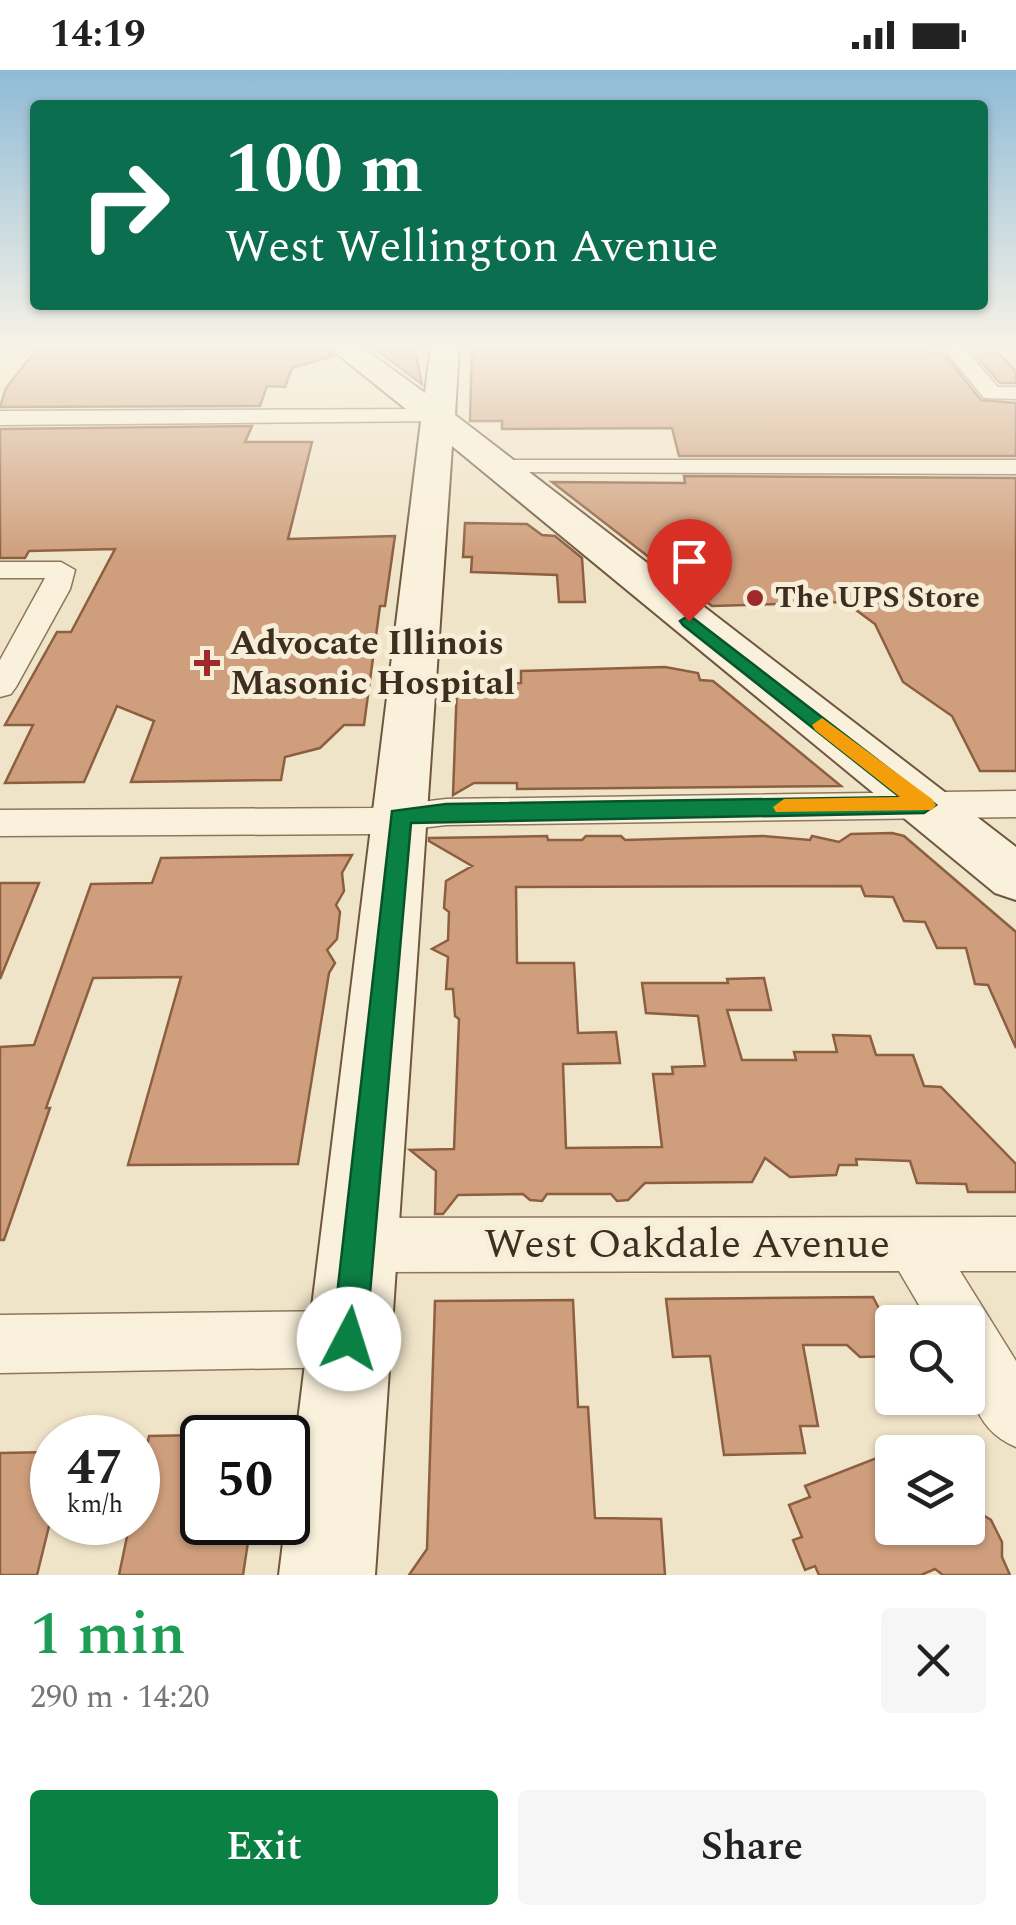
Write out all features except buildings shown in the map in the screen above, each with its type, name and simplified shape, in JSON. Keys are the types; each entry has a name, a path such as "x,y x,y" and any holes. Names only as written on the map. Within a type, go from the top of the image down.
{"main road":[{"path":"436,416 495,467 1016,878"},
{"path":"326,1575 436,416"}],"street":[{"path":"0,418 436,416"},
{"path":"495,467 1016,466"},
{"path":"0,570 61,570 56,589 0,687"},
{"path":"0,823 371,821 446,812 1016,804"},
{"path":"913,1244 950,1305"},
{"name":"West Oakdale Avenue","path":"358,1245 1016,1244"},
{"path":"0,1344 349,1339"},
{"path":"985,1364 1016,1417"}],"slow traffic":[{"path":"784,807 924,805 822,725"}],"place":[{"name":"The UPS Store","path":"755,598"},
{"name":"Advocate Illinois Masonic Hospital","path":"207,663"}],"route":[{"path":"349,1339 400,816 427,812 924,805 689,621"}]}
